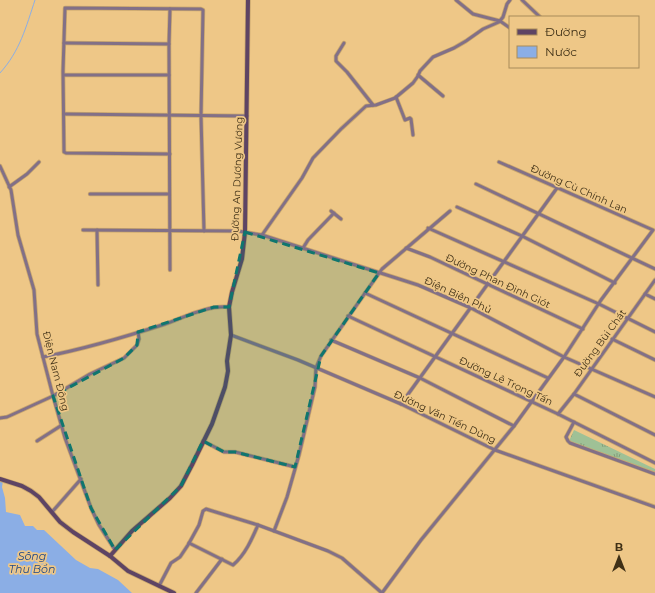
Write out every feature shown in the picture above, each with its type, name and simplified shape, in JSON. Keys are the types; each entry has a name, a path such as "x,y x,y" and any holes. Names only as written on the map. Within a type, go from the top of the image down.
{"main road":[{"name":"Đường An Dương Vương","path":"110,556 132,532 170,498 181,486 212,424 225,387 231,335 229,307 242,259 245,232 248,0"},
{"path":"0,479 31,490 39,497 60,522 73,532 110,556 128,571 174,593"}],"street":[{"path":"456,0 473,14 500,21 509,27"},
{"path":"262,236 302,178 313,158 341,128 366,106 384,102 396,97 413,83 420,71 434,57 466,41 483,29 500,21 503,17 506,4 510,0"},
{"path":"522,0 539,16"},
{"path":"170,154 66,153 63,151 64,10 66,8 202,10 201,116 204,231"},
{"path":"170,9 170,270"},
{"path":"64,43 169,44"},
{"path":"344,43 335,59 373,105"},
{"path":"64,75 169,76"},
{"path":"418,75 443,96"},
{"path":"396,97 405,120 411,119 413,135"},
{"path":"64,114 247,116"},
{"path":"9,186 27,174 39,162"},
{"name":"Đường Cù Chính Lan","path":"499,162 653,230 633,259"},
{"name":"Điện Nam Đông","path":"0,166 9,186 18,235 34,290 37,334 53,396 91,508 115,550"},
{"path":"476,184 655,269"},
{"path":"401,404 557,188"},
{"path":"90,194 169,194"},
{"path":"456,207 522,236 615,283"},
{"path":"274,531 287,497 296,467 315,387 316,368 321,356 379,273 428,228 450,211"},
{"path":"303,248 308,240 333,212 341,219"},
{"path":"428,228 599,304 655,332"},
{"name":"Điện Biên Phủ","path":"83,230 245,232 262,236 418,285 470,308 564,357 655,397"},
{"path":"97,230 98,285"},
{"name":"Đường Phan Đình Giót","path":"406,248 430,257 583,329"},
{"path":"159,586 171,563 180,557 189,543 199,525 205,509 258,525 328,551 342,558 382,593 421,540 514,426 564,357 599,304 633,259"},
{"name":"Đường Bùi Chát","path":"558,414 574,394 655,280"},
{"path":"365,293 548,378"},
{"path":"645,294 655,299"},
{"path":"43,357 77,350 214,307 229,307"},
{"name":"Đường Lê Trọng Tấn","path":"348,316 558,414 655,463"},
{"path":"0,418 6,417 53,396 90,374 124,358 138,345 138,332"},
{"name":"Đường Văn Tiến Dũng","path":"231,335 316,368 401,404 495,450 655,507"},
{"path":"612,339 655,360"},
{"path":"331,340 420,378 514,426"},
{"path":"574,394 655,435"},
{"path":"574,422 566,437 570,443 655,474"},
{"path":"37,441 62,425"},
{"path":"203,441 224,452 235,452 296,467"},
{"path":"52,512 81,479"},
{"path":"189,543 232,565 251,541 258,525"},
{"path":"196,593 222,559"}],"highlighted area":[{"path":"245,232 379,273 321,356 295,467 235,452 224,452 203,441 181,486 115,550 91,508 53,396 124,358 137,345 138,332 214,307 229,307"}],"green space":[{"path":"574,430 655,469 655,472 569,441"}],"water":[{"name":"Sông Thu Bồn","path":"0,479 3,481 2,487 5,498 6,512 20,515 25,526 33,526 37,530 44,530 76,560 90,568 98,569 118,580 132,593 0,593"}],"waterway":[{"path":"0,73 13,56 25,29 35,0"}]}
